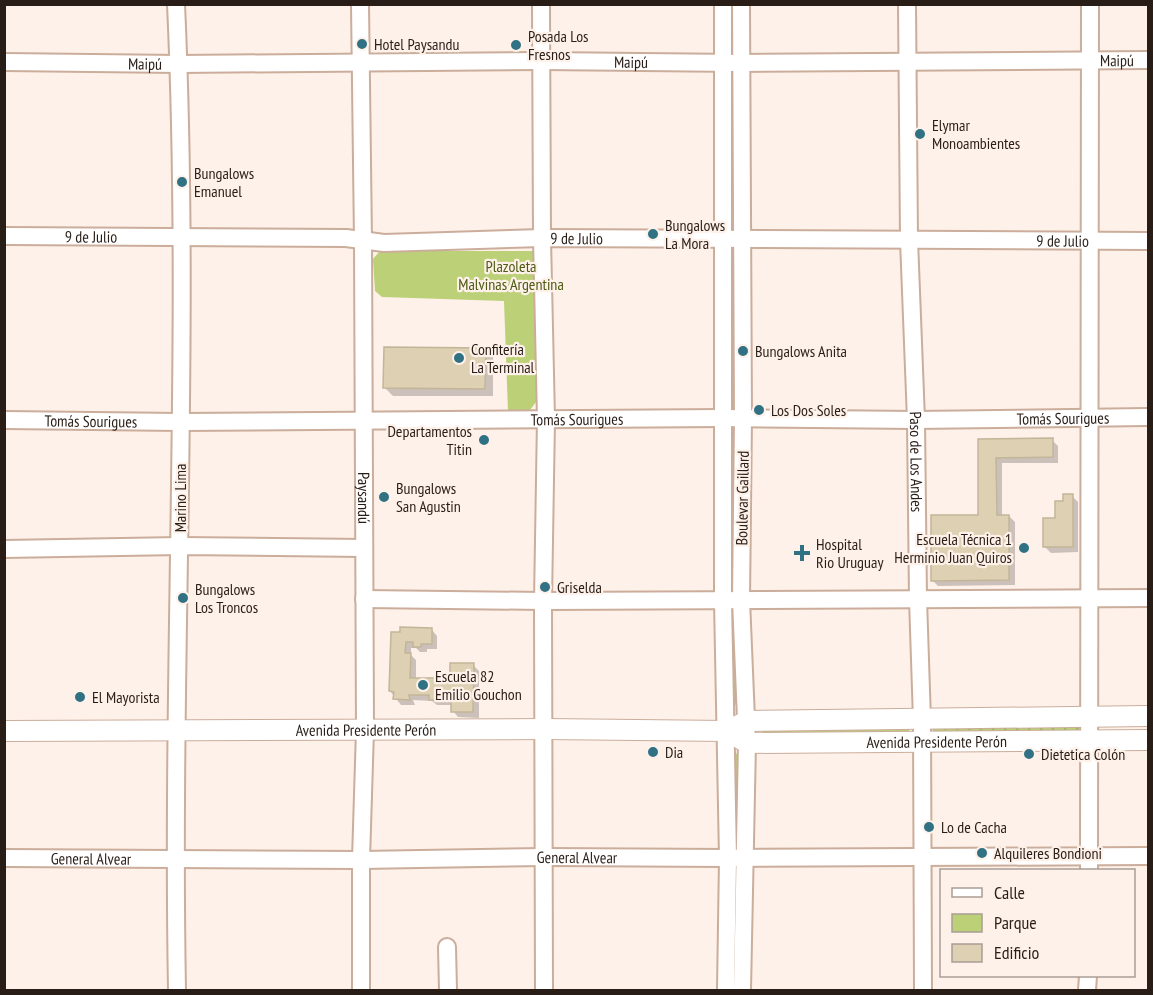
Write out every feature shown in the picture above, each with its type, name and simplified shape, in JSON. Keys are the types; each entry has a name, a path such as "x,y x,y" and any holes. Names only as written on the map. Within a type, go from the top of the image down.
{"main road":[{"name":"Avenida Presidente Perón","path":"4,731 175,729 727,731 747,721 1149,716"},
{"path":"727,731 747,743"},
{"name":"Avenida Presidente Perón","path":"747,743 1149,740"}],"street":[{"name":"Marino Lima","path":"176,4 181,238 180,546 175,729 177,990"},
{"name":"Paysandú","path":"360,4 364,420 361,990"},
{"path":"542,4 542,238 546,419 543,601 544,990"},
{"name":"Boulevar Gaillard","path":"723,4 732,62 733,239 743,418 741,600 747,721 726,990"},
{"name":"Boulevar Gaillard","path":"732,62 741,4"},
{"name":"Paso de Los Andes","path":"907,4 909,240 916,420 922,720 923,990"},
{"path":"1089,4 1089,863"},
{"name":"Maipú","path":"4,62 179,64 362,61 1149,60"},
{"name":"9 de Julio","path":"4,236 346,238 384,243 542,238 1149,241"},
{"name":"Boulevar Gaillard","path":"733,239 723,418 723,601 727,731 742,990"},
{"name":"Tomás Sourigues","path":"4,420 180,422 1149,417"},
{"path":"4,549 180,546 363,548"},
{"path":"364,599 723,601 1149,598"},
{"name":"General Alvear","path":"4,858 175,860 544,857 922,858 1089,863 1149,856"},
{"path":"447,946 448,990"}],"green space":[{"path":"728,72 737,72 738,226 729,226"},
{"path":"729,249 738,249 739,403 730,403"},
{"name":"Plazoleta Malvinas Argentina","path":"380,251 536,251 536,402 530,410 508,412 504,301 382,297 375,291 373,259"},
{"path":"729,432 738,432 740,586 730,586"},
{"path":"738,613 741,704 732,705 729,614"},
{"path":"1080,724 1080,731 933,732 933,725"},
{"path":"909,727 909,734 762,734 762,728"},
{"path":"743,753 743,845 734,845 734,754"}],"building":[{"path":"384,347 486,348 485,389 383,388"},
{"path":"1053,438 1053,457 996,458 997,515 1009,515 1009,580 931,581 931,515 978,515 978,439"},
{"path":"1063,494 1073,494 1073,547 1043,547 1043,518 1055,518 1055,501 1063,501"},
{"path":"400,627 432,628 432,644 413,647 413,642 406,642 405,653 411,653 410,678 450,678 450,663 474,663 473,712 451,712 451,700 429,700 429,695 409,695 410,700 393,699 394,692 389,691 391,632 400,632"}],"place":[{"name":"Hotel Paysandu","path":"362,44"},
{"name":"Posada Los Fresnos","path":"516,45"},
{"name":"Elymar Monoambientes","path":"920,134"},
{"name":"Bungalows Emanuel","path":"182,182"},
{"name":"Bungalows La Mora","path":"653,234"},
{"name":"Bungalows Anita","path":"743,351"},
{"name":"Confitería La Terminal","path":"459,358"},
{"name":"Los Dos Soles","path":"759,410"},
{"name":"Departamentos Titin","path":"484,440"},
{"name":"Bungalows San Agustin","path":"384,497"},
{"name":"Escuela Técnica 1 Herminio Juan Quiros","path":"1024,548"},
{"name":"Hospital Rio Uruguay","path":"802,553"},
{"name":"Griselda","path":"545,587"},
{"name":"Bungalows Los Troncos","path":"183,598"},
{"name":"Escuela 82 Emilio Gouchon","path":"423,685"},
{"name":"El Mayorista","path":"80,697"},
{"name":"Dia","path":"653,752"},
{"name":"Dietetica Colón","path":"1029,754"},
{"name":"Lo de Cacha","path":"929,827"},
{"name":"Alquileres Bondioni","path":"982,853"}]}
